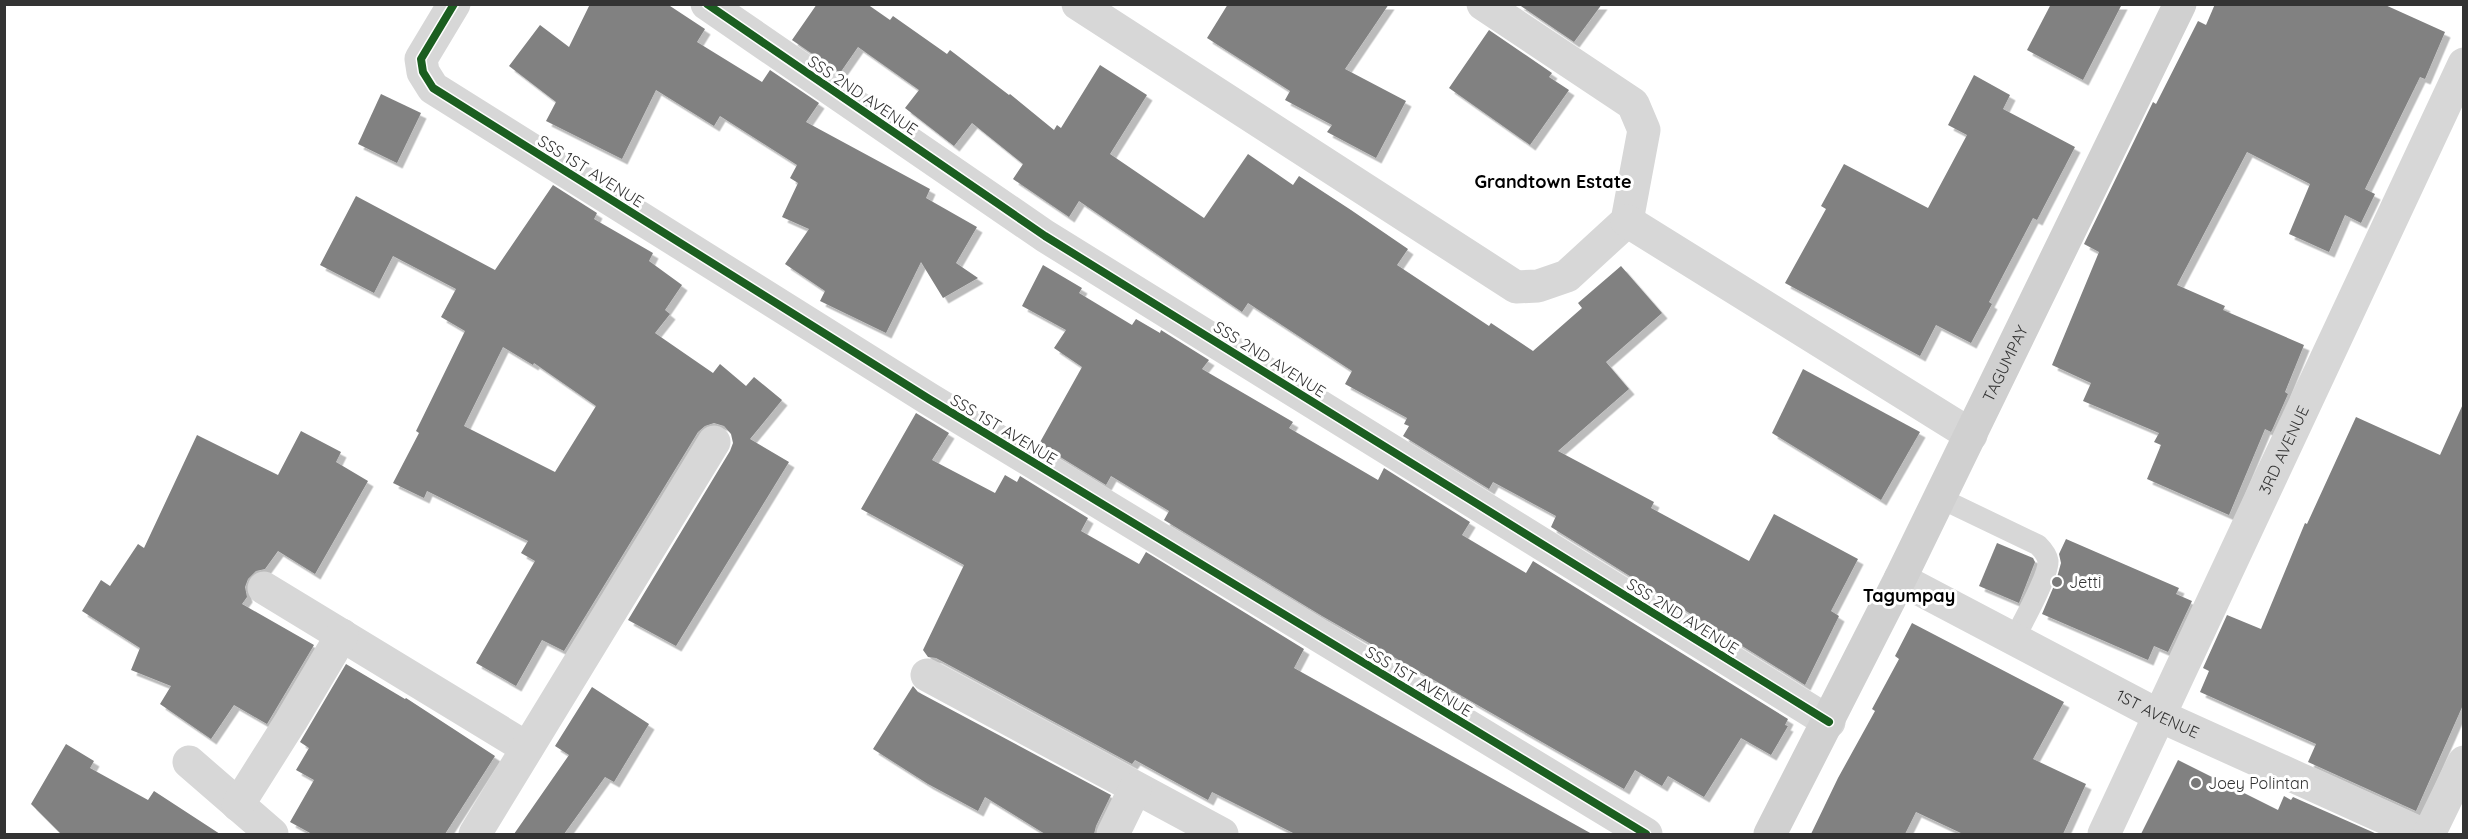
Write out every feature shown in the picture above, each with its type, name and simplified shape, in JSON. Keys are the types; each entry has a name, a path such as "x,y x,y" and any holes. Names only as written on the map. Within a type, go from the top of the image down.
{"main road":[{"name":"TAGUMPAY","path":"1770,834 1900,579 2180,4"}],"street":[{"name":"SSS 1ST AVENUE","path":"454,4 421,59 423,72 433,88 929,399 1646,834"},
{"name":"SSS 2ND AVENUE","path":"707,4 1045,236 1828,722"},
{"path":"1077,4 1516,287 1538,286 1567,276 1627,221 1644,130 1633,104 1483,4"},
{"name":"3RD AVENUE","path":"2104,834 2463,64"},
{"path":"1627,221 1971,435"},
{"path":"474,834 714,442"},
{"name":"1ST AVENUE","path":"1900,579 2160,716 2421,834"},
{"path":"264,588 527,748"},
{"path":"238,805 342,635"},
{"path":"927,675 1222,834"},
{"path":"189,762 272,834"},
{"path":"2429,834 2463,762"},
{"path":"1113,834 1136,789"}],"lane":[{"path":"1940,498 2038,545 2048,559 2046,573 2014,639"}],"building":[{"path":"590,4 667,4 705,29 697,42 762,82 770,70 819,103 806,122 930,189 926,198 977,227 956,263 978,278 943,298 921,262 886,333 820,301 825,291 785,264 809,229 782,217 798,183 790,178 797,165 720,116 714,126 656,90 622,159 546,121 556,102 509,66 540,25 569,47"},
{"path":"817,4 867,4 890,20 893,16 947,54 950,50 1054,130 1057,125 1061,128 1100,65 1147,95 1110,154 1204,218 1248,154 1293,185 1299,176 1408,249 1397,265 1489,326 1491,323 1533,351 1582,308 1578,303 1621,266 1662,313 1606,362 1629,389 1558,451 1654,502 1651,508 1749,561 1774,514 1858,559 1831,611 1839,616 1805,685 1551,527 1556,516 1493,482 1489,489 1403,436 1409,426 1404,424 1407,418 1345,384 1352,371 1248,303 1242,312 1079,201 1069,217 1013,179 1023,164 972,123 954,146 905,108 919,90 858,47 840,73 792,40"},
{"path":"1228,4 1389,4 1345,69 1406,101 1376,158 1327,132 1332,125 1285,100 1290,91 1207,38"},
{"path":"1518,4 1602,4 1574,42"},
{"path":"2051,4 2122,4 2083,80 2027,50"},
{"path":"2215,4 2383,4 2445,32 2425,79 2420,77 2365,189 2375,194 2361,223 2345,215 2329,252 2289,234 2310,184 2247,152 2177,285 2225,306 2223,310 2304,345 2285,392 2288,394 2271,432 2265,429 2229,515 2147,479 2161,445 2154,442 2159,433 2083,401 2091,383 2052,365 2099,252 2084,244 2153,102 2156,104 2198,21 2206,25"},
{"path":"1489,30 1552,73 1549,77 1569,90 1530,145 1449,88"},
{"path":"1974,75 2010,95 2003,109 2075,147 2037,220 2033,218 1989,302 1992,304 1971,343 1936,325 1920,356 1785,283 1826,209 1821,206 1844,164 1928,208 1967,135 1948,125"},
{"path":"381,94 421,113 397,163 358,144"},
{"path":"553,185 597,213 594,219 653,253 649,261 682,285 665,310 670,314 655,333 713,373 720,364 746,386 754,377 782,400 750,439 789,462 676,646 628,620 730,451 733,443 731,434 724,426 714,423 698,432 564,651 542,640 516,686 476,663 535,561 521,553 528,541 427,491 424,498 393,483 419,433 416,431 465,331 441,317 456,289 393,256 374,293 320,265 356,196 495,270","holes":["503,347 533,365 534,363 596,406 555,472 464,426"]},
{"path":"1043,265 1082,288 1079,293 1132,325 1136,319 1160,333 1161,330 1209,360 1202,369 1293,422 1289,428 1378,480 1384,468 1470,522 1462,535 1526,573 1533,561 1788,719 1785,725 1788,726 1771,755 1741,738 1704,797 1668,776 1662,786 1635,770 1624,789 1322,616 1164,520 1169,511 1111,476 1106,485 1039,444 1082,367 1054,348 1066,330 1022,306"},
{"path":"1803,369 1920,432 1881,500 1772,433"},
{"path":"2463,404 2463,705 2416,811 2308,762 2316,744 2200,692 2209,671 2203,668 2227,615 2261,629 2305,523 2307,524 2356,417 2440,455"},
{"path":"916,413 949,433 932,460 995,493 1005,475 1017,482 1020,476 1088,518 1081,531 1139,564 1146,552 1304,649 1294,668 1592,834 1295,834 1212,792 1208,800 1135,760 1132,764 936,658 928,657 923,650 964,565 861,509"},
{"path":"301,431 341,452 336,462 368,481 315,574 278,551 265,569 256,571 248,579 245,587 247,597 242,604 314,645 267,724 234,705 211,739 160,704 171,686 131,670 140,648 82,611 101,580 110,586 138,544 144,548 197,435 278,475"},
{"path":"2066,539 2179,588 2176,594 2192,601 2168,652 2154,646 2148,660 2042,614 2056,581 2061,563 2059,554"},
{"path":"1997,543 2033,558 2035,562 2019,603 1979,586"},
{"path":"1912,623 2064,702 2033,759 2086,784 2063,834 1963,834 1916,812 1905,834 1811,834 1838,778 1875,711 1872,709 1899,659 1895,656"},
{"path":"346,664 406,698 495,756 445,834 312,834 290,822 314,780 296,770 309,748 300,742"},
{"path":"913,686 918,692 1111,795 1094,834 1045,834 985,797 978,811 928,784 873,749"},
{"path":"592,687 649,724 614,782 605,777 564,834 514,834 569,755 555,746"},
{"path":"66,744 94,761 90,768 148,800 154,791 220,834 61,834 31,804"},
{"name":"Joey Polintan","path":"2178,760 2278,810 2284,796 2291,800 2293,797 2377,834 2141,834"}],"cycle path":[{"path":"454,4 421,59 423,72 433,88 929,399 1646,834"},
{"path":"707,4 1045,236 1829,722"}],"place":[{"name":"Jetti","path":"2057,582"},
{"name":"Joey Polintan","path":"2196,783"}],"district":[{"name":"Grandtown Estate","path":"1553,182"},
{"name":"Tagumpay","path":"1909,596"}]}
